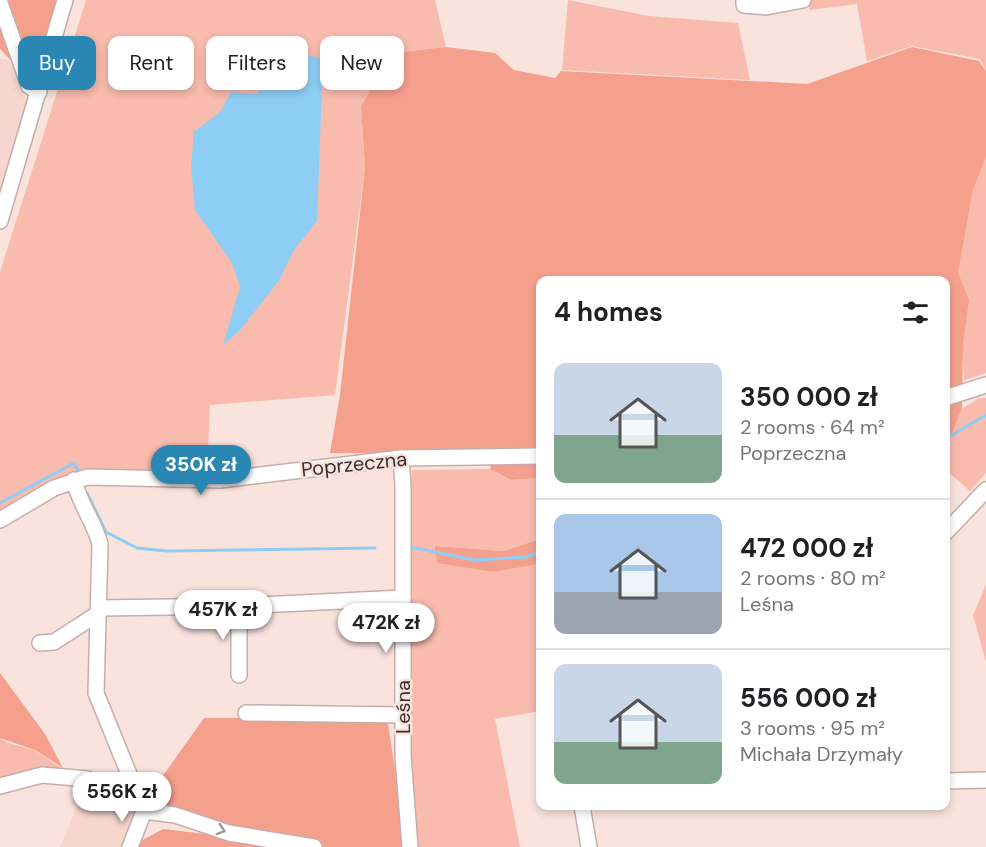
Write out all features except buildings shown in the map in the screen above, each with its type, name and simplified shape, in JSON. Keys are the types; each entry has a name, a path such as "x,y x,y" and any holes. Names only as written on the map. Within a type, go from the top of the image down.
{"street":[{"path":"0,220 65,0"},
{"path":"744,2 766,7 803,0"},
{"path":"0,3 29,86 39,92"},
{"path":"950,396 986,385"},
{"name":"Poprzeczna","path":"0,520 54,488 87,477 220,480 400,458 536,456"},
{"name":"Leśna","path":"400,458 403,485 403,715 410,847"},
{"path":"74,480 77,496 97,532 100,544 96,693 144,811 130,847"},
{"path":"950,528 986,490"},
{"path":"40,644 54,642 99,611 403,598"},
{"path":"239,606 239,675"},
{"path":"246,713 403,715"},
{"path":"0,786 42,775 88,779"},
{"path":"950,781 986,780"},
{"path":"583,810 589,847"},
{"path":"144,811 175,815 229,833 314,847"}],"shaded area":[{"path":"0,0 56,0 47,36 18,36 18,68 0,49"},
{"path":"86,0 435,0 446,47 404,52 404,36 320,36 320,90 370,90 361,106 365,167 335,395 210,405 207,470 84,472 62,476 0,514 0,272 58,90 96,90 96,36 75,36"},
{"path":"568,0 649,16 738,23 750,80 562,70"},
{"path":"810,0 986,0 986,70 980,59 912,46 867,61 857,4 809,10"},
{"path":"446,47 495,53 514,70 555,78 561,71 807,84 912,47 979,61 986,71 986,157 973,190 958,273 969,300 963,343 962,409 950,437 950,276 536,276 536,478 511,480 490,469 494,454 330,453 340,395 365,167 361,106 370,90 404,90 404,52"},
{"path":"0,58 10,61 18,81 18,90 22,90 27,103 0,190"},
{"path":"986,157 986,373 964,380 958,273 973,190"},
{"path":"979,398 986,398 986,473 970,491 950,473 950,437 962,409"},
{"path":"490,469 511,480 536,478 536,540 503,551 435,546 494,572 536,565 536,712 495,719 520,847 418,847 408,754 412,470"},
{"path":"536,540 536,565 494,572 437,563 435,546 503,551"},
{"path":"986,585 986,662 973,615"},
{"path":"0,673 45,734 63,768 35,750 0,738"},
{"path":"204,718 387,718 407,847 137,847 139,842 163,829 206,834 209,824 166,810 152,791"},
{"path":"0,738 8,743 34,750 64,770 0,784"},
{"path":"87,781 140,805 130,847 60,847"}],"water":[{"path":"308,56 320,58 320,90 322,90 317,221 294,250 278,282 240,330 223,345 240,287 232,263 195,210 191,166 194,132 220,112 231,92 257,94 260,90 308,90"}],"waterway":[{"path":"950,436 986,415"},
{"path":"0,503 74,463 78,471"},
{"path":"87,493 106,532 137,548 166,551 375,548"},
{"path":"410,547 475,560 526,557 536,553"}]}
